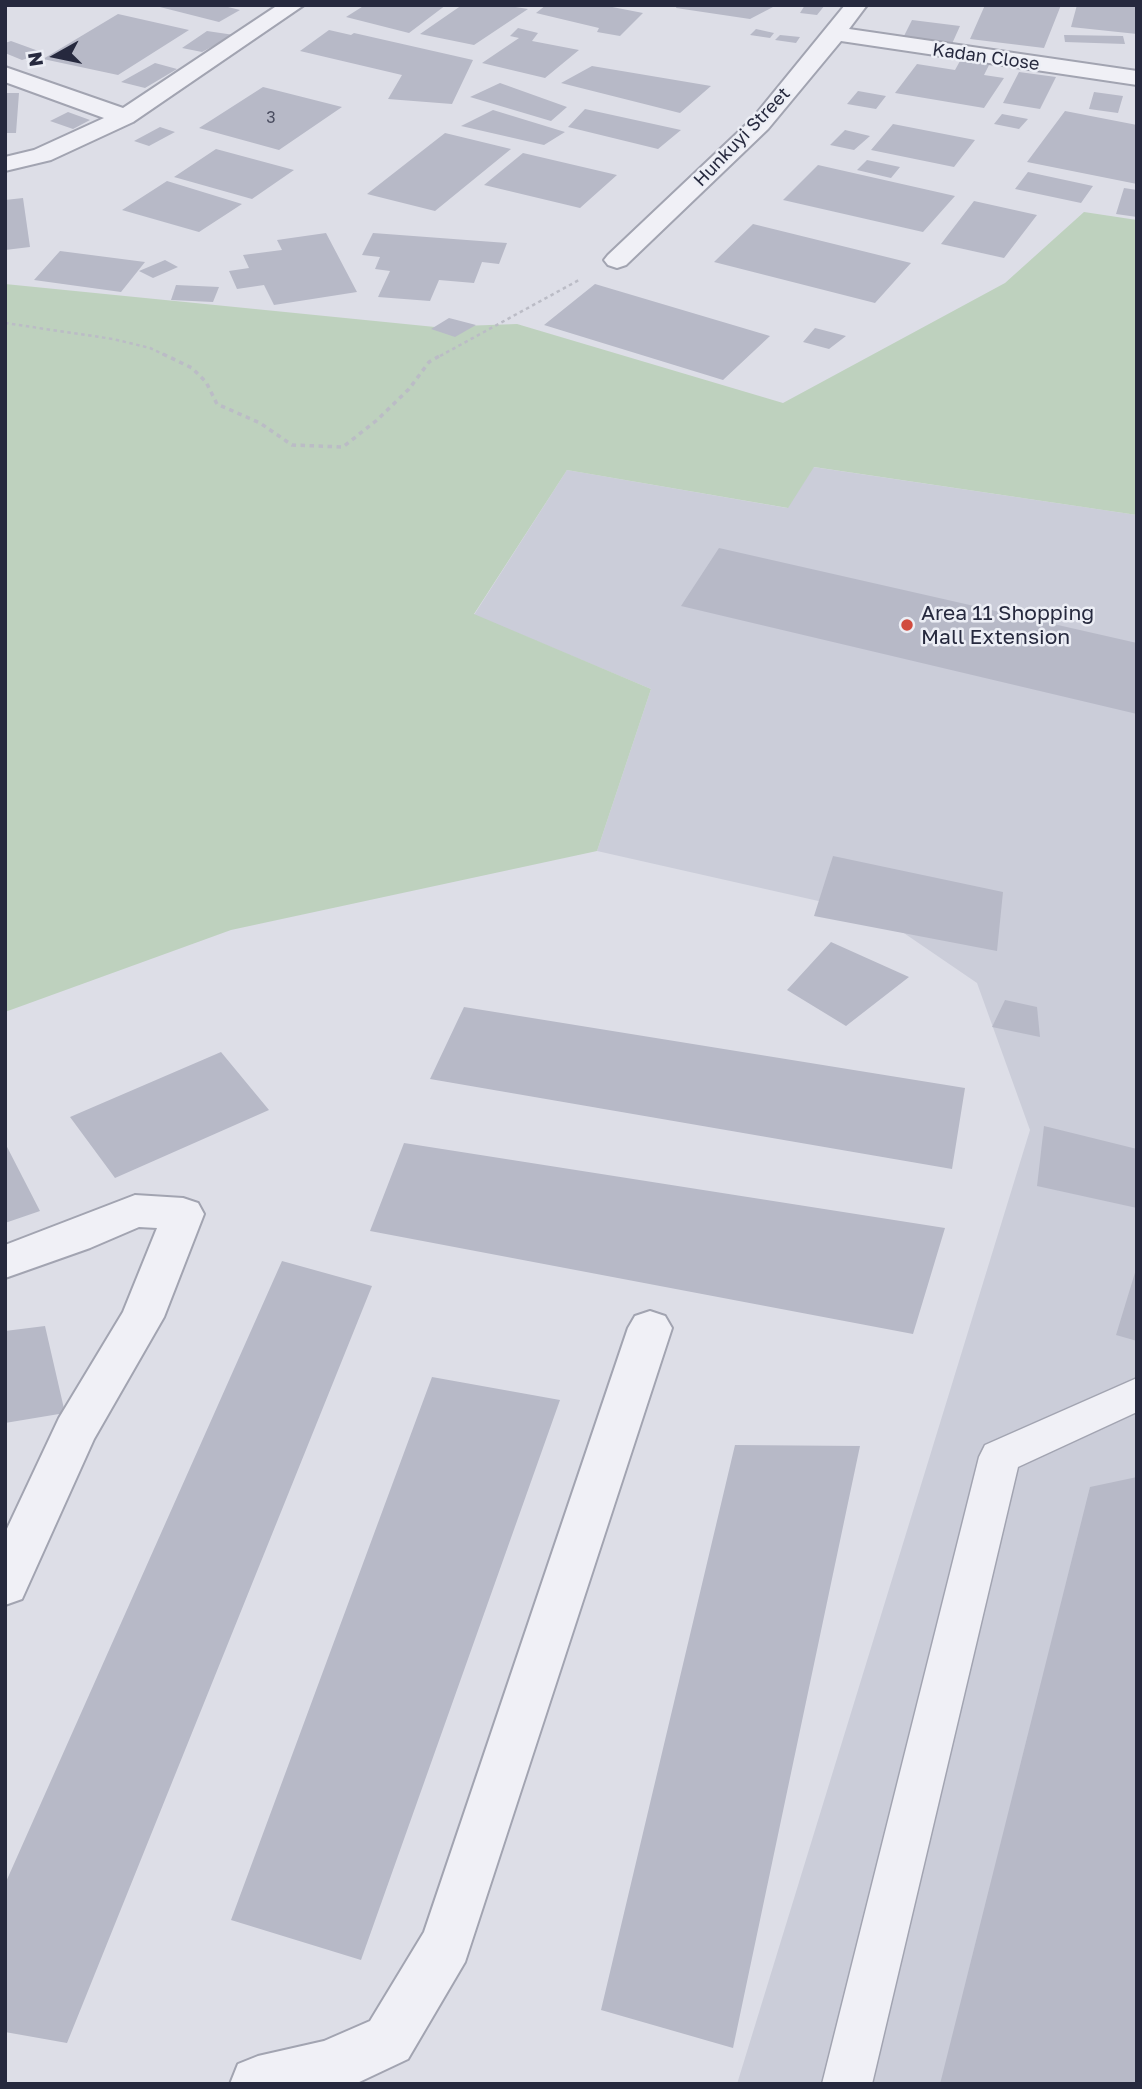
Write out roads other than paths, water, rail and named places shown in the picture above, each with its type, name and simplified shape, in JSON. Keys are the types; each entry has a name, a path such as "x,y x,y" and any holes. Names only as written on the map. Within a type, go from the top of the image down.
{"street":[{"path":"5,164 42,155 125,117 293,5"},
{"name":"Hunkuyi Street","path":"617,260 760,124 856,5"},
{"name":"Kadan Close","path":"835,34 1137,78"},
{"path":"5,74 125,117"},
{"path":"5,1262 75,1237 135,1211 183,1214 143,1317 75,1431 5,1584"},
{"path":"258,2084 327,2068 389,2040 446,1944 650,1328"}],"lane":[{"path":"846,2084 1000,1457 1137,1394"}],"place":[{"name":"Area 11 Shopping Mall Extension","path":"907,625"}]}
